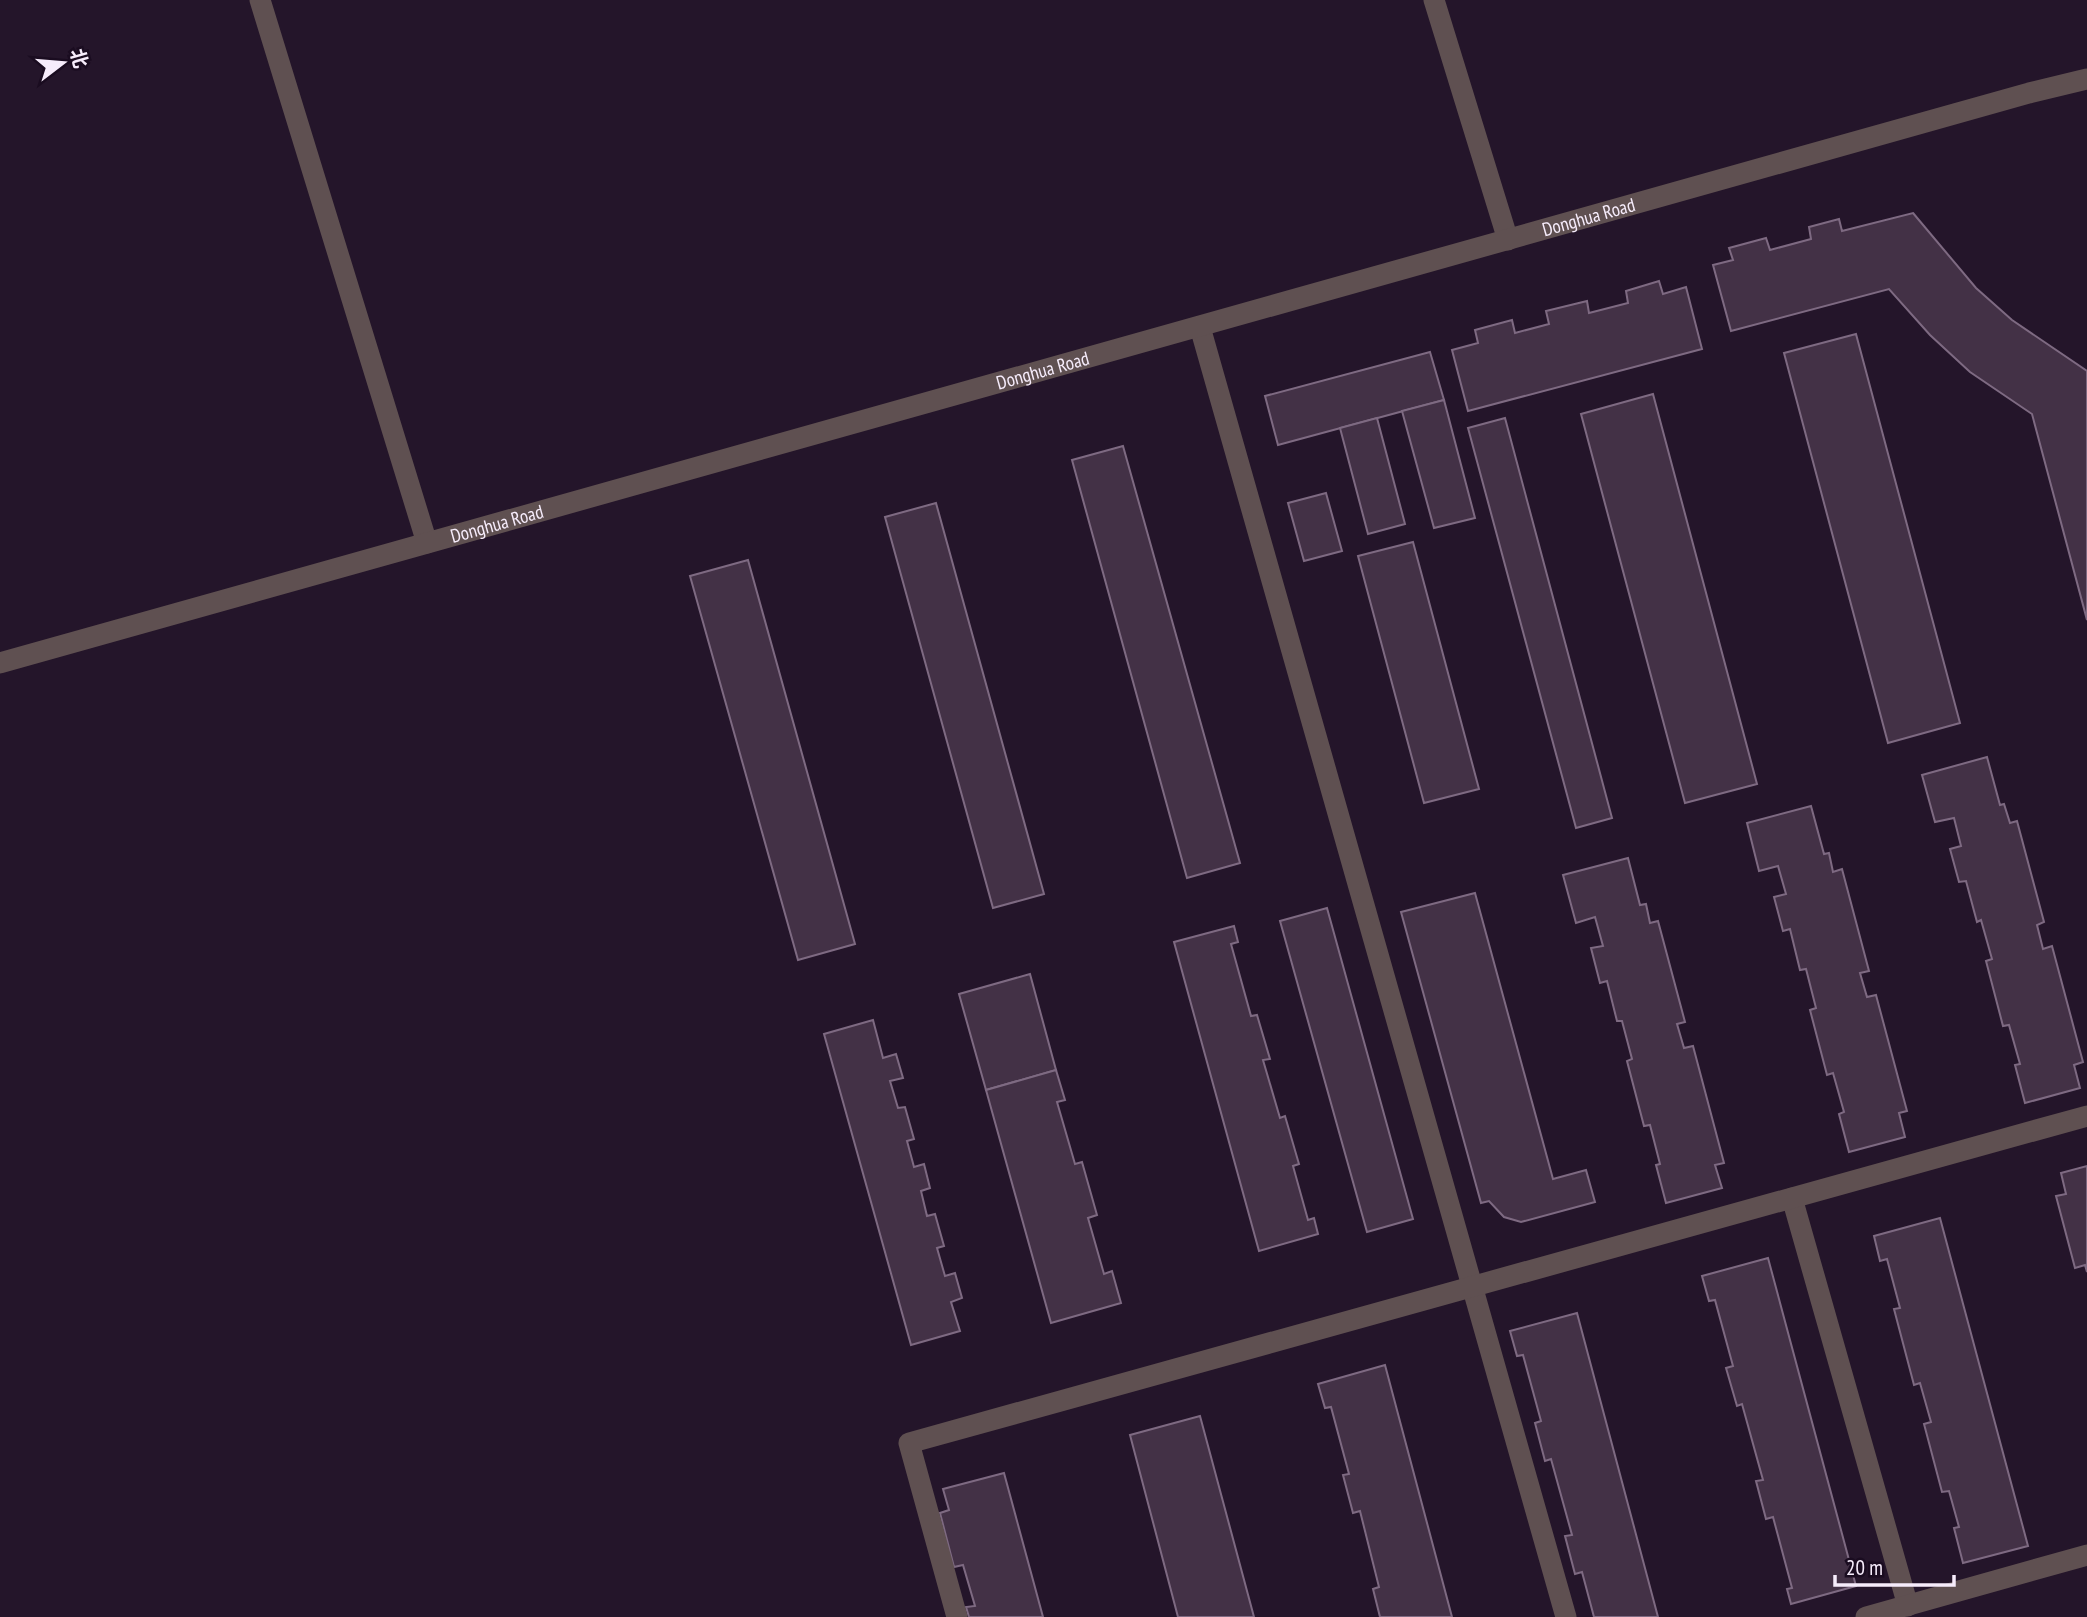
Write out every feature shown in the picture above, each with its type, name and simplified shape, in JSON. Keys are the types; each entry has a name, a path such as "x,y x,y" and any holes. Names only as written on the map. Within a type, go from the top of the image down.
{"street":[{"path":"260,0 427,544"},
{"path":"1434,0 1508,240"},
{"name":"Donghua Road","path":"0,663 2029,93 2087,79"},
{"path":"1200,327 1566,1617"},
{"path":"957,1617 909,1443 2087,1116"},
{"path":"1792,1198 1897,1611"},
{"path":"1866,1617 1897,1611 2087,1555"}],"building":[{"path":"1913,213 1976,288 2012,320 2087,371 2087,620 2032,414 1970,372 1930,335 1889,289 1731,331 1713,265 1733,260 1729,248 1766,238 1770,250 1811,239 1809,227 1839,219 1842,231"},
{"path":"1659,281 1663,294 1686,287 1702,349 1468,411 1452,350 1478,343 1475,330 1512,320 1515,333 1549,324 1546,311 1587,301 1589,313 1628,303 1626,291"},
{"path":"1856,334 1960,723 1888,743 1784,353"},
{"path":"1430,352 1444,400 1278,445 1265,396"},
{"path":"1653,394 1757,784 1685,803 1581,414"},
{"path":"1444,400 1475,518 1434,528 1402,411"},
{"path":"1377,418 1405,524 1368,534 1340,428"},
{"path":"1505,418 1612,818 1576,828 1468,428"},
{"path":"1123,446 1240,863 1187,878 1072,460"},
{"path":"1326,493 1342,551 1304,561 1288,503"},
{"path":"936,503 1044,894 993,908 885,517"},
{"path":"1413,542 1479,789 1424,803 1358,556"},
{"path":"748,560 855,944 798,960 690,576"},
{"path":"1987,757 2000,805 2004,804 2010,823 2017,821 2044,922 2037,925 2043,949 2052,946 2083,1062 2074,1065 2080,1088 2025,1103 2015,1065 2020,1064 2009,1025 2003,1026 1986,961 1992,959 1981,920 1977,922 1966,881 1959,882 1950,849 1961,846 1954,818 1935,822 1922,775"},
{"path":"1811,806 1824,854 1829,853 1833,872 1842,869 1869,971 1860,973 1867,997 1876,995 1907,1111 1899,1113 1905,1137 1849,1152 1839,1114 1844,1112 1833,1073 1827,1075 1810,1010 1816,1008 1806,969 1800,970 1790,929 1783,931 1774,897 1786,894 1778,866 1759,871 1747,823"},
{"path":"1628,858 1640,905 1646,904 1650,923 1658,921 1685,1022 1677,1024 1684,1048 1693,1046 1724,1163 1715,1165 1722,1188 1666,1203 1656,1165 1660,1164 1650,1125 1644,1126 1627,1061 1632,1059 1622,1021 1617,1021 1607,981 1600,983 1591,948 1603,946 1595,917 1576,923 1563,875"},
{"path":"1475,893 1553,1179 1586,1170 1595,1202 1521,1222 1504,1217 1489,1201 1481,1203 1401,912"},
{"path":"1327,908 1413,1219 1367,1232 1280,921"},
{"path":"1234,926 1238,942 1231,944 1251,1016 1257,1015 1270,1059 1263,1060 1280,1118 1285,1116 1299,1164 1293,1166 1308,1220 1314,1218 1318,1234 1259,1251 1174,942"},
{"path":"1030,974 1056,1070 986,1090 959,994"},
{"path":"873,1020 883,1058 896,1054 903,1078 890,1081 898,1108 905,1107 914,1139 907,1141 914,1167 924,1164 930,1188 921,1191 927,1216 935,1214 944,1246 937,1248 945,1276 955,1273 962,1298 951,1302 960,1331 911,1345 824,1034"},
{"path":"1056,1070 1065,1100 1057,1102 1075,1164 1082,1162 1097,1215 1088,1218 1104,1274 1112,1271 1121,1303 1051,1323 986,1090"},
{"path":"2087,1166 2087,1272 2085,1265 2075,1268 2056,1196 2066,1194 2061,1173"},
{"path":"1940,1218 2028,1546 1963,1563 1954,1528 1959,1527 1949,1491 1942,1492 1924,1424 1931,1422 1920,1383 1914,1385 1894,1309 1900,1308 1887,1259 1880,1261 1874,1236"},
{"path":"1768,1258 1856,1586 1791,1604 1787,1589 1792,1588 1773,1517 1766,1519 1756,1481 1763,1480 1742,1404 1737,1406 1726,1368 1733,1366 1715,1300 1709,1301 1702,1276"},
{"path":"1577,1313 1658,1617 1594,1617 1582,1572 1575,1574 1565,1536 1572,1535 1551,1459 1545,1461 1535,1423 1541,1421 1523,1355 1517,1356 1510,1331"},
{"path":"1385,1365 1452,1617 1380,1617 1373,1589 1379,1587 1360,1511 1353,1513 1343,1475 1349,1474 1331,1407 1325,1408 1318,1384"},
{"path":"1200,1416 1254,1617 1178,1617 1130,1435"},
{"path":"1004,1473 1043,1617 969,1617 966,1607 975,1606 963,1565 954,1567 940,1513 949,1510 943,1489"}]}
